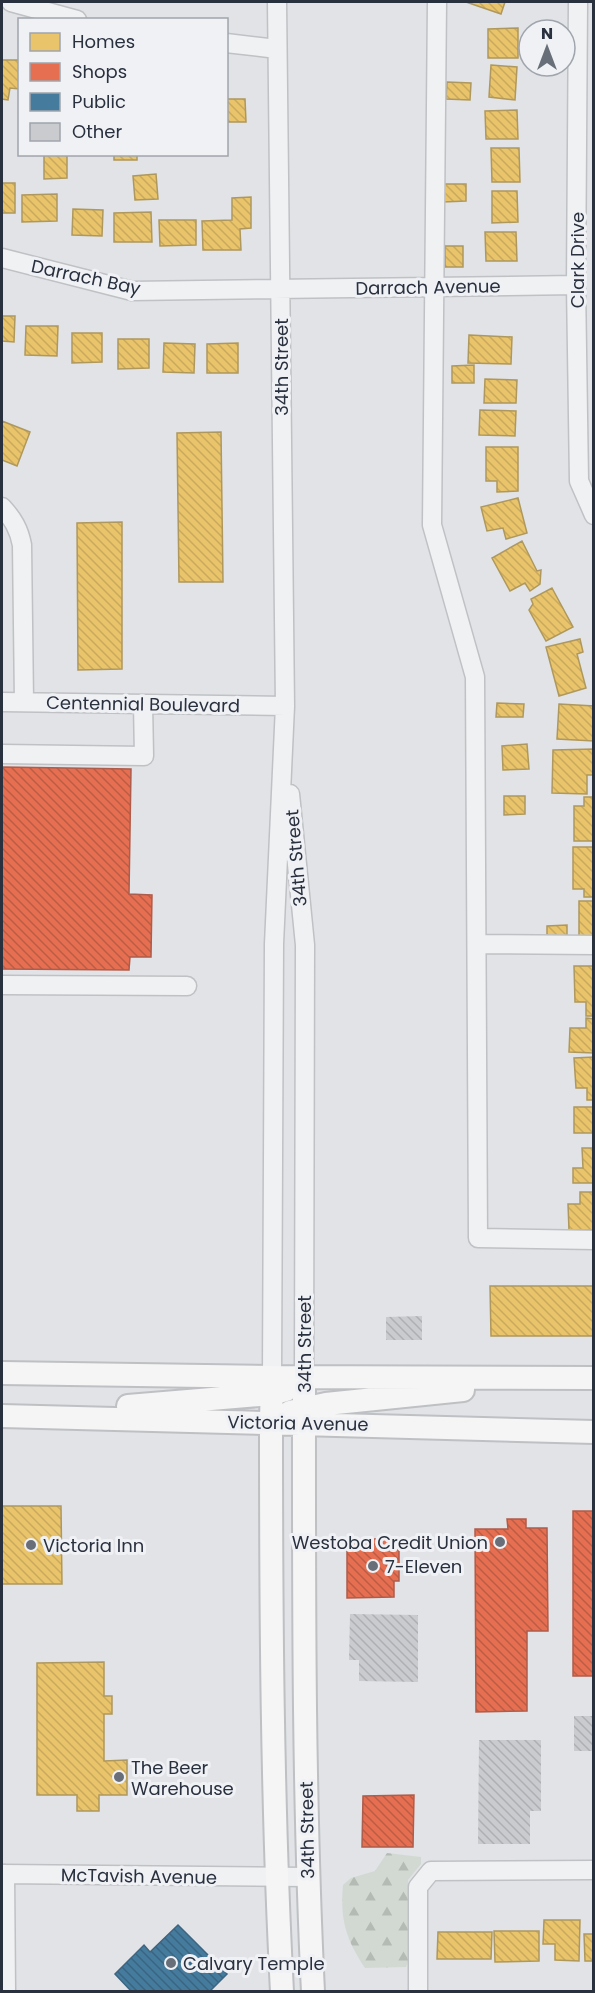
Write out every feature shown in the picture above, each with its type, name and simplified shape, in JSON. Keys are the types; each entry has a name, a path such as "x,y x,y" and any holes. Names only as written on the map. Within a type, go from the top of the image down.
{"main road":[{"path":"12,1373 272,1386"},
{"path":"9,1416 272,1386 304,1377 585,1378"},
{"name":"34th Street","path":"304,1377 304,1706 307,1877 313,1992"},
{"path":"304,1416 326,1404 585,1378"},
{"name":"34th Street","path":"272,1386 272,1706 276,1877 282,1992"},
{"name":"Victoria Avenue","path":"9,1416 271,1423 304,1416 594,1432"},
{"path":"272,1706 304,1706"}],"street":[{"path":"11,2 70,18"},
{"name":"34th Street","path":"272,1386 274,944 285,732 277,2"},
{"path":"437,2 432,525 475,677 478,1238 594,1240"},
{"name":"Clark Drive","path":"578,2 576,285 579,481 594,515"},
{"path":"228,43 277,49"},
{"name":"Darrach Bay","path":"2,258 132,291 280,288"},
{"name":"Darrach Avenue","path":"280,288 576,285"},
{"path":"2,507 19,531 22,545 24,702"},
{"name":"Centennial Boulevard","path":"2,702 285,706"},
{"path":"2,754 144,756 143,704"},
{"name":"34th Street","path":"285,732 305,945 304,1377"},
{"path":"478,944 594,945"},
{"path":"2,985 187,986"},
{"path":"274,985 304,985"},
{"path":"2,1361 12,1373"},
{"path":"418,1992 418,1887 431,1871 594,1870"},
{"path":"3,1874 6,1992"},
{"name":"McTavish Avenue","path":"3,1874 307,1877"}],"green space":[{"path":"387,1853 421,1857 421,1864 408,1880 413,1949 406,1967 365,1968 353,1948 346,1929 342,1909 343,1885 351,1878 375,1871"}],"building: Homes":[{"path":"466,2 505,2 501,14"},
{"path":"517,28 517,58 488,58 488,29"},
{"path":"2,60 18,60 18,89 10,88 8,100 2,99"},
{"path":"491,65 517,67 515,100 489,97"},
{"path":"447,82 471,83 470,100 446,99"},
{"path":"228,99 245,99 246,122 228,122"},
{"path":"517,110 518,139 486,139 485,111"},
{"path":"491,148 519,148 520,182 492,182"},
{"path":"44,156 67,156 67,178 44,179"},
{"path":"114,156 137,156 137,160 114,160"},
{"path":"156,174 158,199 135,200 133,176"},
{"path":"2,183 15,183 15,213 2,213"},
{"path":"443,184 466,184 466,201 443,202"},
{"path":"492,191 517,191 518,222 492,223"},
{"path":"57,194 57,221 22,222 22,195"},
{"path":"251,197 251,228 240,229 241,250 203,250 202,221 232,220 232,198"},
{"path":"73,209 103,210 102,236 72,235"},
{"path":"151,212 152,242 114,242 114,213"},
{"path":"159,220 196,220 196,245 160,246"},
{"path":"485,232 516,232 517,261 486,261"},
{"path":"445,246 463,246 463,267 445,267"},
{"path":"2,316 15,316 14,342 2,341"},
{"path":"26,326 58,326 57,356 25,355"},
{"path":"72,333 102,333 102,362 72,363"},
{"path":"469,335 512,337 511,364 468,363"},
{"path":"118,339 149,339 149,368 118,369"},
{"path":"164,343 195,344 194,373 163,372"},
{"path":"238,343 238,373 207,373 207,344"},
{"path":"474,365 474,383 452,383 452,366"},
{"path":"485,379 517,380 516,403 484,403"},
{"path":"480,410 516,411 515,436 479,435"},
{"path":"2,421 30,432 17,466 2,460"},
{"path":"221,432 223,582 179,582 177,433"},
{"path":"486,447 518,447 518,491 497,492 497,481 486,481"},
{"path":"518,498 527,533 506,539 503,528 487,531 481,507"},
{"path":"122,522 122,669 78,670 77,523"},
{"path":"522,541 537,571 541,570 540,584 530,591 525,583 510,591 492,558"},
{"path":"552,588 573,627 546,641 529,610 533,604 531,599"},
{"path":"580,639 583,652 577,654 586,688 559,696 546,647"},
{"path":"497,703 524,704 523,717 496,717"},
{"path":"559,704 594,706 594,741 557,739"},
{"path":"527,744 529,769 503,770 502,746"},
{"path":"594,749 594,775 587,775 587,794 552,793 553,750"},
{"path":"504,796 525,796 525,814 504,815"},
{"path":"584,797 594,797 594,841 574,841 574,806 584,806"},
{"path":"573,847 594,847 594,897 584,897 584,889 573,889"},
{"path":"579,901 594,901 594,939 579,939"},
{"path":"567,925 567,941 547,942 547,926"},
{"path":"574,966 594,966 594,1016 586,1016 586,1002 575,1002"},
{"path":"586,1018 594,1019 594,1053 569,1052 570,1028 586,1028"},
{"path":"594,1057 594,1100 587,1100 587,1088 576,1088 574,1058"},
{"path":"574,1107 594,1107 594,1133 574,1133"},
{"path":"582,1148 594,1148 594,1183 573,1183 573,1168 583,1168"},
{"path":"580,1192 594,1192 594,1230 569,1230 568,1204 580,1204"},
{"path":"490,1286 594,1286 594,1336 491,1336"},
{"name":"Victoria Inn","path":"2,1506 61,1506 62,1584 2,1584"},
{"path":"104,1662 104,1696 112,1696 112,1714 104,1714 104,1761 127,1760 127,1795 99,1795 99,1811 77,1811 77,1795 37,1795 37,1663"},
{"path":"544,1920 580,1920 579,1961 555,1960 555,1944 543,1944"},
{"path":"494,1931 539,1931 539,1961 495,1962"},
{"path":"438,1932 492,1932 491,1959 437,1959"},
{"path":"584,1934 594,1934 594,1961 585,1961"}],"building: Shops":[{"path":"2,767 131,769 129,894 152,895 151,957 130,957 129,970 2,969"},
{"path":"573,1511 594,1511 594,1676 573,1676"},
{"path":"507,1519 526,1519 526,1528 547,1528 548,1631 527,1631 527,1711 476,1712 475,1529 508,1529"},
{"name":"7-Eleven","path":"350,1539 388,1539 399,1550 399,1581 394,1581 394,1597 347,1598 347,1544 350,1543"},
{"path":"414,1795 413,1847 362,1847 363,1796"}],"building: Public":[{"name":"Calvary Temple","path":"178,1925 227,1974 209,1992 132,1992 115,1974 144,1945 150,1952"}],"building: Other":[{"path":"422,1316 422,1340 386,1340 386,1317"},
{"path":"350,1614 418,1615 418,1682 359,1681 359,1660 349,1660"},
{"path":"574,1716 594,1716 594,1751 574,1751"},
{"path":"479,1740 541,1740 541,1811 530,1811 530,1844 478,1844"}],"place":[{"name":"Westoba Credit Union","path":"500,1542"},
{"name":"Victoria Inn","path":"31,1545"},
{"name":"7-Eleven","path":"373,1566"},
{"name":"The Beer Warehouse","path":"119,1777"},
{"name":"Calvary Temple","path":"171,1963"}]}
